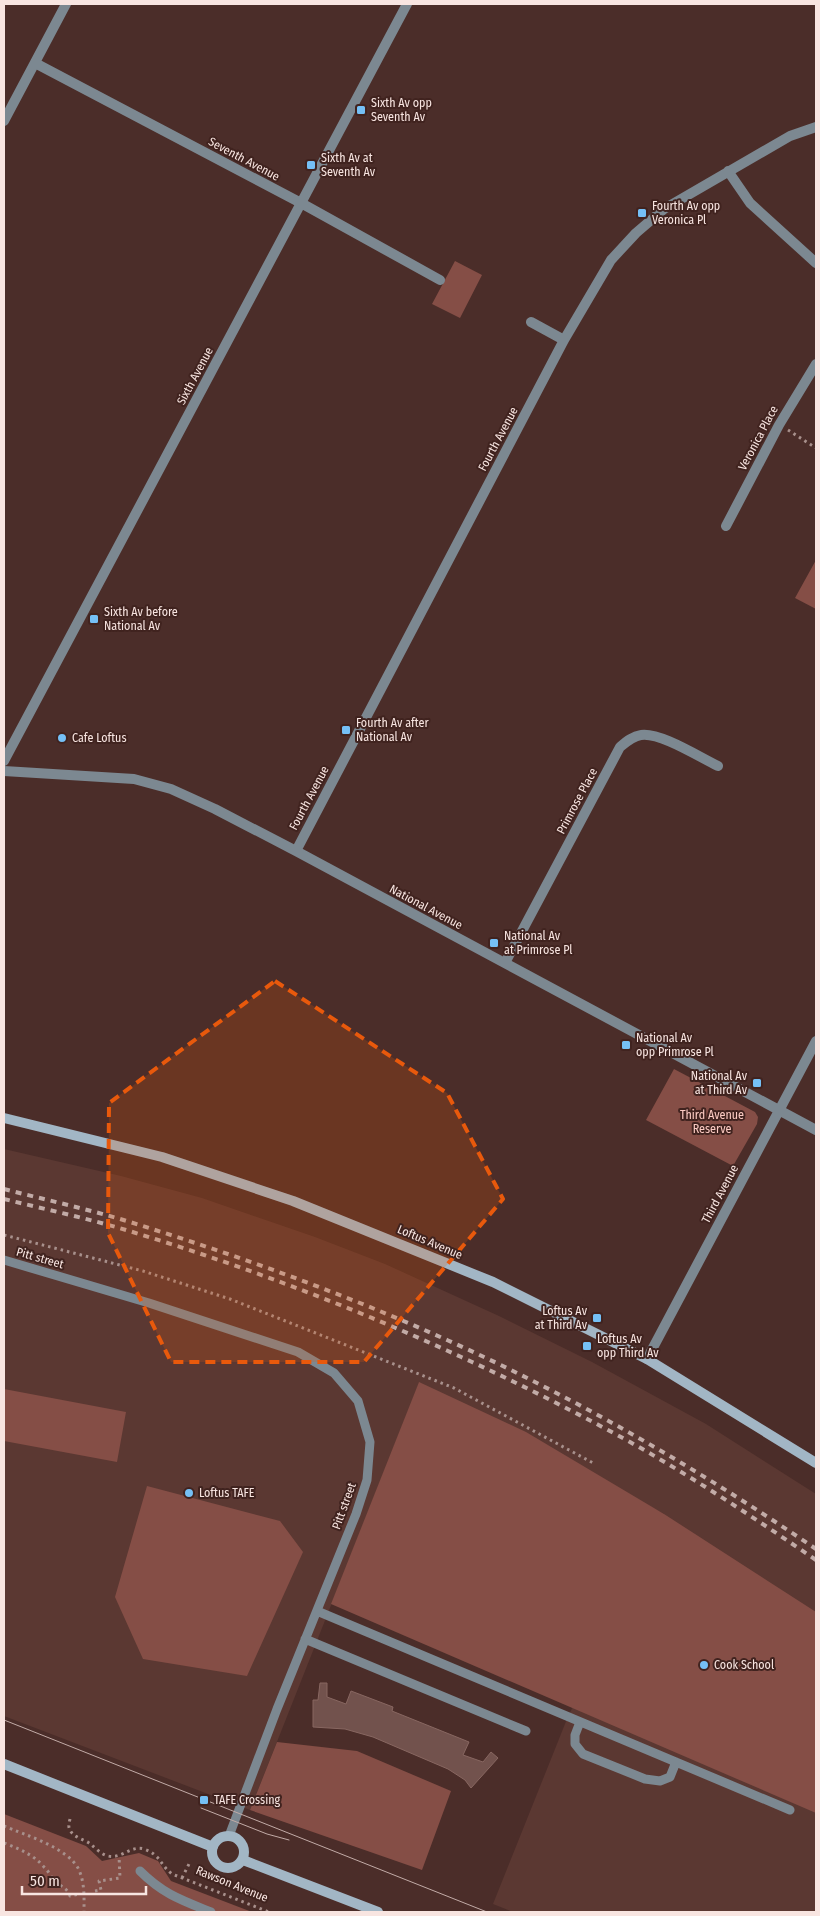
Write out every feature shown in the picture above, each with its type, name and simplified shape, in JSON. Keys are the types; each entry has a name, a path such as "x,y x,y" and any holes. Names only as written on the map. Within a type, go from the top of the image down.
{"street":[{"path":"4,121 66,4"},
{"name":"Sixth Avenue","path":"4,760 407,4"},
{"name":"Seventh Avenue","path":"35,63 440,280"},
{"name":"Fourth Avenue","path":"296,851 564,340 611,260 636,233 664,209 790,136 816,127"},
{"path":"728,171 750,203 816,263"},
{"path":"531,322 564,340"},
{"name":"Veronica Place","path":"726,526 779,425 816,364"},
{"name":"Primrose Place","path":"505,963 620,747 639,735 651,735 662,738 718,766"},
{"name":"National Avenue","path":"4,771 134,779 171,789 215,809 296,851 816,1130"},
{"name":"Third Avenue","path":"647,1359 816,1041"},
{"name":"Loftus Avenue","path":"4,1118 162,1157 293,1201 493,1282 647,1359 816,1463"},
{"path":"4,1764 213,1847"},
{"path":"229,1836 238,1839 244,1845 245,1853 243,1860 235,1867 223,1868 213,1859 213,1847 220,1838 229,1836"},
{"path":"243,1860 378,1912"}],"lane":[{"name":"Pitt street","path":"4,1260 149,1303 298,1352 334,1373 358,1401 370,1442 367,1480 357,1510 229,1836"},
{"path":"317,1611 790,1810"},
{"path":"305,1640 526,1731"},
{"path":"580,1722 575,1735 575,1744 583,1754 645,1779 660,1781 670,1777 676,1762"},
{"path":"140,1870 154,1885 172,1896 211,1912"}],"path":[{"path":"779,425 816,448"},
{"path":"4,1235 143,1271 230,1299 454,1388 596,1464"},
{"path":"70,1819 68,1827 71,1833 88,1842 107,1856 119,1856 120,1878 99,1881 101,1890 95,1891"},
{"path":"4,1826 45,1842 63,1852 79,1869 84,1888 84,1912"},
{"path":"4,1842 36,1859 55,1881 68,1891 70,1896 79,1894"},
{"name":"Rawson Avenue","path":"119,1856 131,1849 140,1848 147,1850 160,1858 166,1870 268,1912"},
{"path":"182,1878 190,1862"}],"highlighted area":[{"path":"275,981 447,1093 503,1199 364,1362 171,1362 108,1233 109,1103"}],"shaded area":[{"path":"4,1149 121,1176 202,1198 315,1237 385,1264 499,1316 592,1362 706,1424 816,1494 816,1912 513,1912 493,1904 567,1719 664,1514 419,1383 250,1810 4,1716"}],"green space":[{"path":"455,261 482,275 460,318 432,304"},
{"path":"816,560 816,609 795,598"},
{"name":"Third Avenue Reserve","path":"674,1069 755,1112 758,1117 757,1124 733,1166 646,1120"},
{"path":"419,1382 526,1432 664,1514 816,1612 816,1813 331,1604"},
{"path":"4,1389 126,1412 117,1462 4,1441"},
{"path":"147,1486 280,1521 303,1552 247,1676 143,1659 115,1597"},
{"path":"277,1742 357,1751 451,1791 422,1870 250,1810"},
{"path":"4,1814 86,1846 102,1861 139,1853 158,1861 171,1881 252,1912 4,1912"}],"building":[{"path":"320,1683 327,1683 327,1697 346,1704 351,1691 393,1707 392,1711 469,1742 463,1755 483,1762 491,1752 498,1758 471,1788 465,1780 448,1769 373,1737 345,1729 313,1727 313,1700 318,1700"}],"tram line":[{"path":"4,1720 487,1912"},
{"path":"201,1808 267,1834 289,1840"}],"railway":[{"path":"4,1189 114,1217 233,1256 336,1293 436,1335 535,1382 643,1440 748,1504 816,1549"},
{"path":"4,1199 111,1226 256,1273 320,1297 446,1350 508,1379 630,1442 724,1499 816,1560"}],"place":[{"name":"Sixth Av opp Seventh Av","path":"361,110"},
{"name":"Sixth Av at Seventh Av","path":"311,165"},
{"name":"Fourth Av opp Veronica Pl","path":"642,213"},
{"name":"Sixth Av before National Av","path":"94,619"},
{"name":"Fourth Av after National Av","path":"346,730"},
{"name":"Cafe Loftus","path":"62,738"},
{"name":"National Av at Primrose Pl","path":"494,943"},
{"name":"National Av opp Primrose Pl","path":"626,1045"},
{"name":"National Av at Third Av","path":"757,1083"},
{"name":"Loftus Av at Third Av","path":"597,1318"},
{"name":"Loftus Av opp Third Av","path":"587,1346"},
{"name":"Loftus TAFE","path":"189,1493"},
{"name":"Cook School","path":"704,1665"},
{"name":"TAFE Crossing","path":"204,1800"}]}
